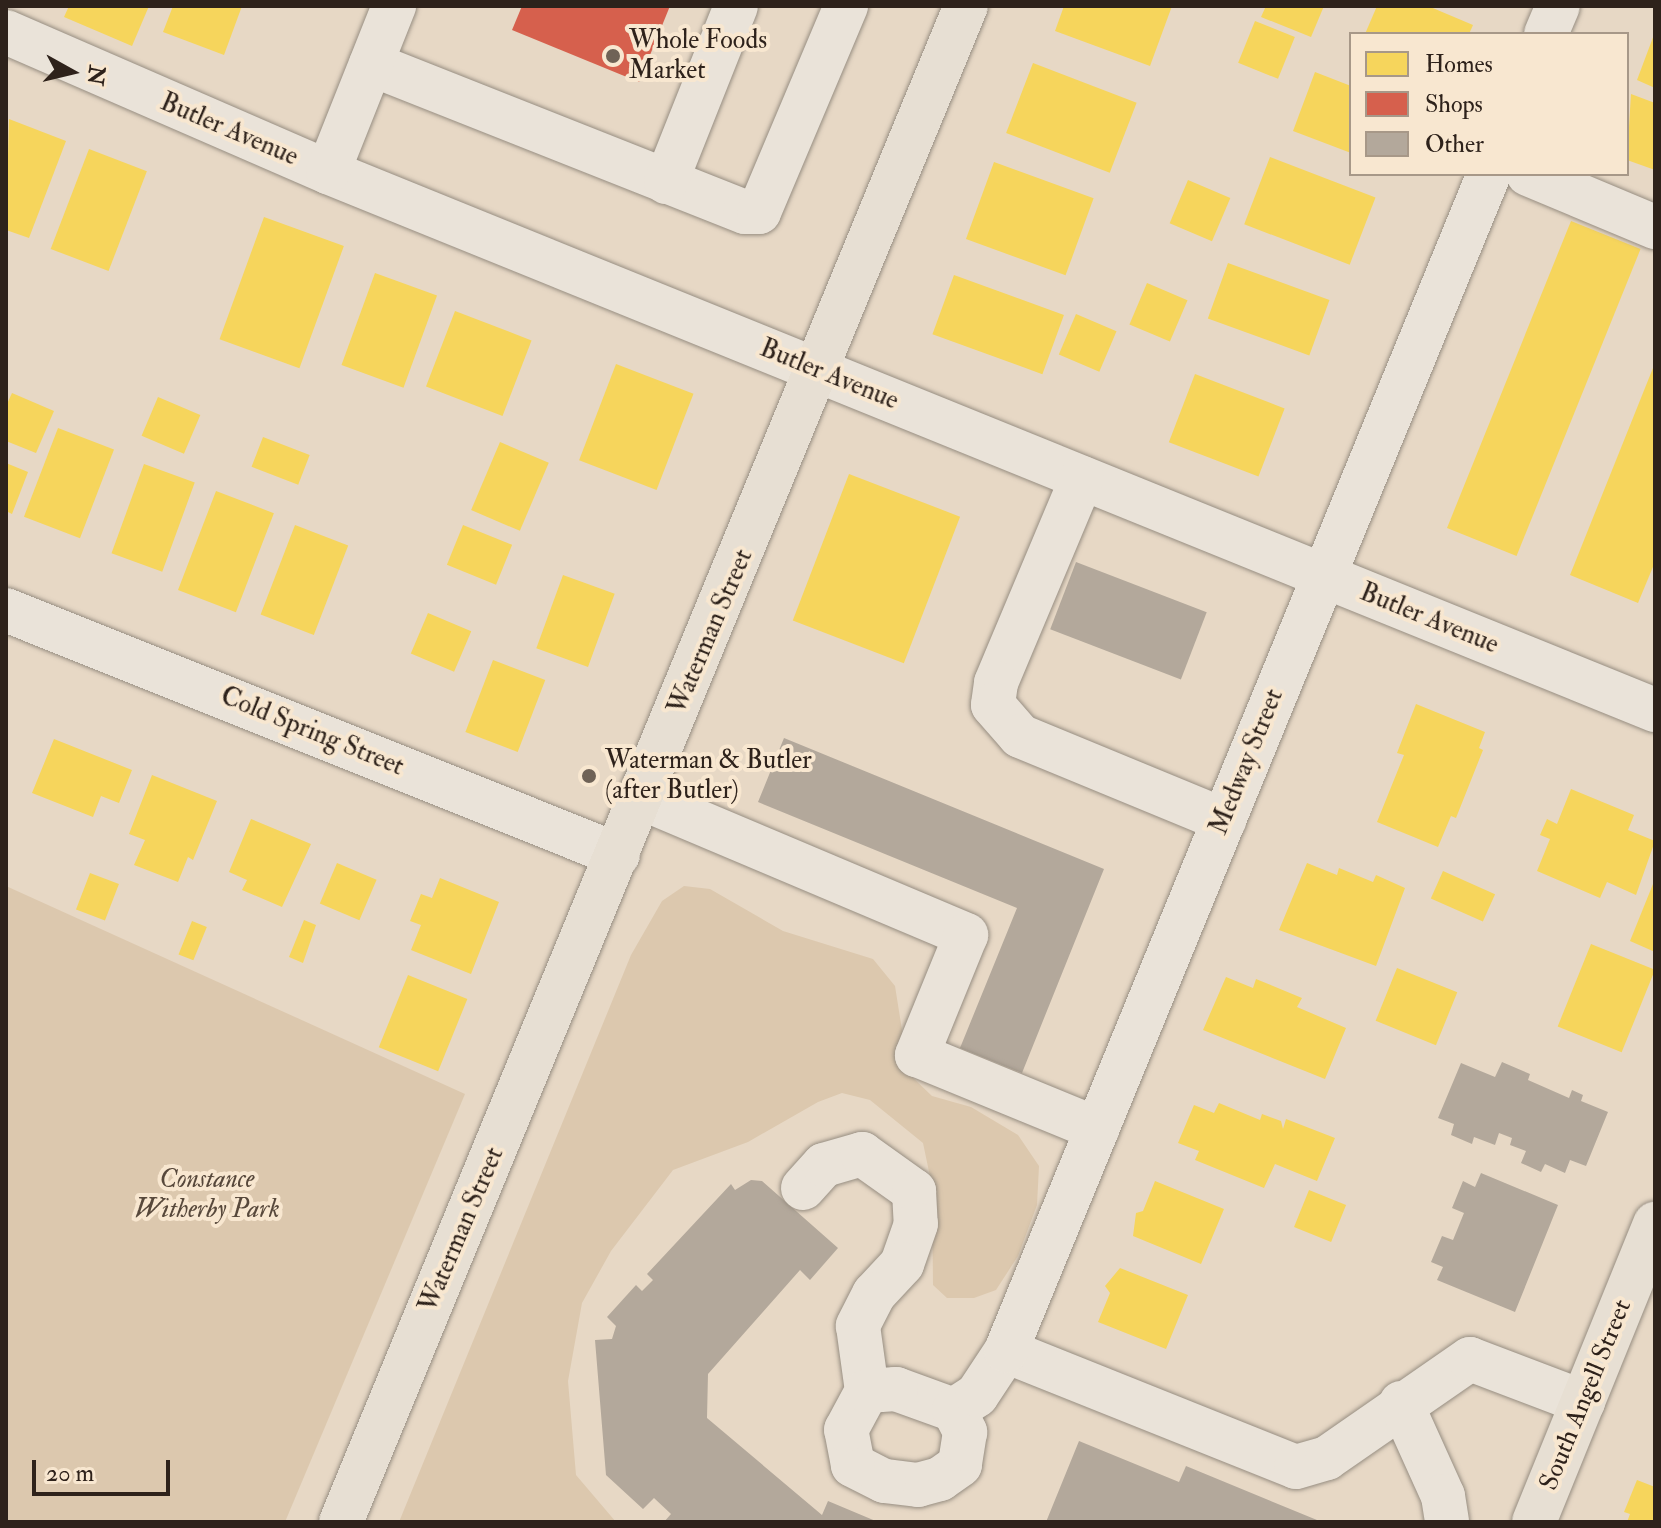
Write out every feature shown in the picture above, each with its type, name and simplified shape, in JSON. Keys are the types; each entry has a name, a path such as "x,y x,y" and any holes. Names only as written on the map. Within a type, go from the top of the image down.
{"main road":[{"name":"Waterman Street","path":"341,1522 819,372 966,6"},
{"name":"South Angell Street","path":"1534,1522 1655,1224"}],"street":[{"path":"328,172 394,6"},
{"path":"666,182 736,6"},
{"path":"371,64 666,182 745,212 759,212 846,6"},
{"path":"1547,32 1558,6"},
{"name":"Butler Avenue","path":"6,32 328,172 1655,710"},
{"name":"Medway Street","path":"954,1410 977,1395 1006,1351 1488,176"},
{"path":"1533,176 1655,227"},
{"path":"1082,478 996,683 993,705 1020,736 1224,820"},
{"name":"Cold Spring Street","path":"6,610 618,855"},
{"path":"642,798 966,935 917,1055 1097,1129"},
{"path":"803,1188 824,1165 862,1154 914,1191 916,1224 902,1264 874,1294 858,1326 867,1391 846,1430 848,1442 853,1465 884,1481 918,1485 940,1479 960,1465 965,1432 954,1410 896,1389 867,1391"},
{"path":"1006,1351 1296,1467 1327,1458 1461,1362 1479,1360 1583,1402"},
{"path":"1401,1403 1443,1496 1447,1522"}],"green space":[{"name":"Constance Witherby Park","path":"6,886 465,1094 285,1522 6,1522"},
{"path":"684,886 710,889 783,931 873,959 895,986 909,1074 932,1096 971,1107 1018,1135 1039,1166 1037,1205 1018,1256 996,1290 974,1298 947,1298 933,1285 932,1186 923,1143 870,1100 842,1093 818,1102 748,1142 673,1170 611,1251 582,1303 568,1381 576,1475 616,1522 399,1522 631,955 662,901"}],"building: Homes":[{"path":"69,6 149,6 132,46 64,17"},
{"path":"173,6 242,6 224,55 163,32"},
{"path":"1064,6 1172,6 1150,66 1055,31"},
{"path":"1266,6 1324,6 1311,37 1261,17"},
{"path":"1377,6 1428,6 1473,25 1470,32 1366,32"},
{"path":"1255,21 1295,37 1278,79 1238,63"},
{"path":"1655,32 1655,88 1637,80"},
{"path":"1033,63 1137,103 1110,173 1006,133"},
{"path":"1315,72 1349,85 1349,152 1293,131"},
{"path":"1631,94 1655,103 1655,170 1629,161"},
{"path":"9,119 66,141 29,238 6,230"},
{"path":"89,149 147,171 109,271 51,249"},
{"path":"1270,157 1375,197 1350,265 1244,224"},
{"path":"994,162 1094,198 1066,275 966,239"},
{"path":"1188,180 1230,198 1212,241 1170,223"},
{"path":"264,217 344,246 299,368 220,339"},
{"path":"1571,221 1641,249 1517,556 1447,528"},
{"path":"1228,263 1329,300 1309,355 1208,318"},
{"path":"375,273 437,296 404,388 341,365"},
{"path":"954,275 1064,315 1042,374 932,334"},
{"path":"1147,283 1188,300 1170,342 1129,324"},
{"path":"455,311 532,340 503,416 426,387"},
{"path":"1076,314 1117,331 1099,372 1059,355"},
{"path":"1655,363 1655,562 1638,603 1570,575"},
{"path":"616,364 693,394 657,490 579,460"},
{"path":"1195,374 1285,408 1258,477 1169,442"},
{"path":"12,393 54,411 36,453 6,441 6,406"},
{"path":"158,397 200,415 184,454 142,436"},
{"path":"58,428 114,450 80,538 24,517"},
{"path":"263,437 310,455 298,485 252,467"},
{"path":"500,442 549,463 520,531 471,510"},
{"path":"6,463 28,472 12,514 6,511"},
{"path":"144,464 195,482 162,572 112,553"},
{"path":"849,474 960,517 904,663 793,621"},
{"path":"216,491 274,513 236,612 178,590"},
{"path":"295,525 348,545 314,635 261,615"},
{"path":"463,525 512,545 496,585 447,565"},
{"path":"563,575 615,594 588,667 536,648"},
{"path":"428,613 471,631 454,672 411,654"},
{"path":"493,660 545,680 518,752 465,732"},
{"path":"1416,704 1485,732 1479,748 1483,750 1456,818 1451,816 1438,847 1377,822 1404,755 1397,753"},
{"path":"54,739 132,770 119,803 101,796 93,817 32,793"},
{"path":"152,775 217,801 193,860 188,857 178,882 134,865 145,840 129,834"},
{"path":"1571,789 1634,815 1628,830 1655,841 1636,895 1607,882 1600,898 1537,871 1550,839 1540,835 1547,819 1557,824"},
{"path":"251,819 311,844 282,907 242,890 247,880 229,872"},
{"path":"337,863 377,880 359,920 320,904"},
{"path":"1307,863 1337,875 1339,868 1373,882 1376,875 1405,888 1376,966 1279,930"},
{"path":"1443,871 1495,894 1483,922 1431,898"},
{"path":"90,873 119,884 105,921 76,909"},
{"path":"440,878 499,902 471,974 411,950 421,925 410,921 421,894 432,898"},
{"path":"1655,879 1655,952 1630,941"},
{"path":"304,920 316,925 303,963 289,957"},
{"path":"192,921 207,927 193,960 179,954"},
{"path":"1591,944 1655,970 1622,1052 1558,1027"},
{"path":"1397,968 1457,992 1436,1045 1376,1021"},
{"path":"408,975 467,999 438,1071 379,1047"},
{"path":"1226,977 1253,988 1256,979 1302,998 1297,1007 1346,1028 1325,1079 1203,1030"},
{"path":"1219,1103 1260,1120 1262,1114 1281,1121 1283,1129 1286,1119 1335,1138 1317,1181 1275,1164 1264,1188 1195,1160 1199,1151 1178,1143 1194,1105 1214,1113"},
{"path":"1155,1181 1224,1209 1201,1264 1133,1236 1136,1213 1143,1211"},
{"path":"1309,1190 1346,1205 1331,1242 1294,1227"},
{"path":"1120,1268 1188,1295 1166,1349 1098,1322 1110,1293 1105,1286"},
{"path":"1637,1480 1655,1487 1655,1522 1627,1522 1630,1514 1624,1512"}],"building: Shops":[{"name":"Whole Foods Market","path":"522,6 670,6 639,82 512,30"}],"building: Other":[{"path":"1076,562 1207,612 1181,679 1050,629"},
{"path":"784,738 1104,869 1022,1073 960,1048 1017,908 758,802"},
{"path":"1502,1062 1530,1074 1528,1080 1569,1098 1572,1090 1583,1095 1581,1101 1608,1112 1586,1166 1570,1160 1565,1173 1545,1164 1541,1172 1521,1163 1526,1151 1510,1145 1512,1138 1499,1133 1495,1145 1474,1137 1472,1144 1451,1135 1454,1124 1438,1118 1461,1063 1495,1077"},
{"path":"1481,1173 1558,1205 1515,1312 1437,1280 1443,1267 1431,1262 1442,1236 1453,1240 1464,1213 1452,1208 1463,1181 1475,1187"},
{"path":"751,1180 762,1181 838,1248 810,1280 800,1270 708,1374 707,1418 822,1515 828,1501 878,1522 664,1522 671,1514 654,1498 643,1509 606,1475 595,1340 612,1339 616,1326 607,1317 636,1285 642,1291 653,1280 647,1274 731,1184 735,1190"},
{"path":"1079,1441 1179,1482 1186,1466 1317,1520 1046,1522"}],"place":[{"name":"Whole Foods Market","path":"613,56"},
{"name":"Waterman & Butler (after Butler)","path":"589,776"}]}
